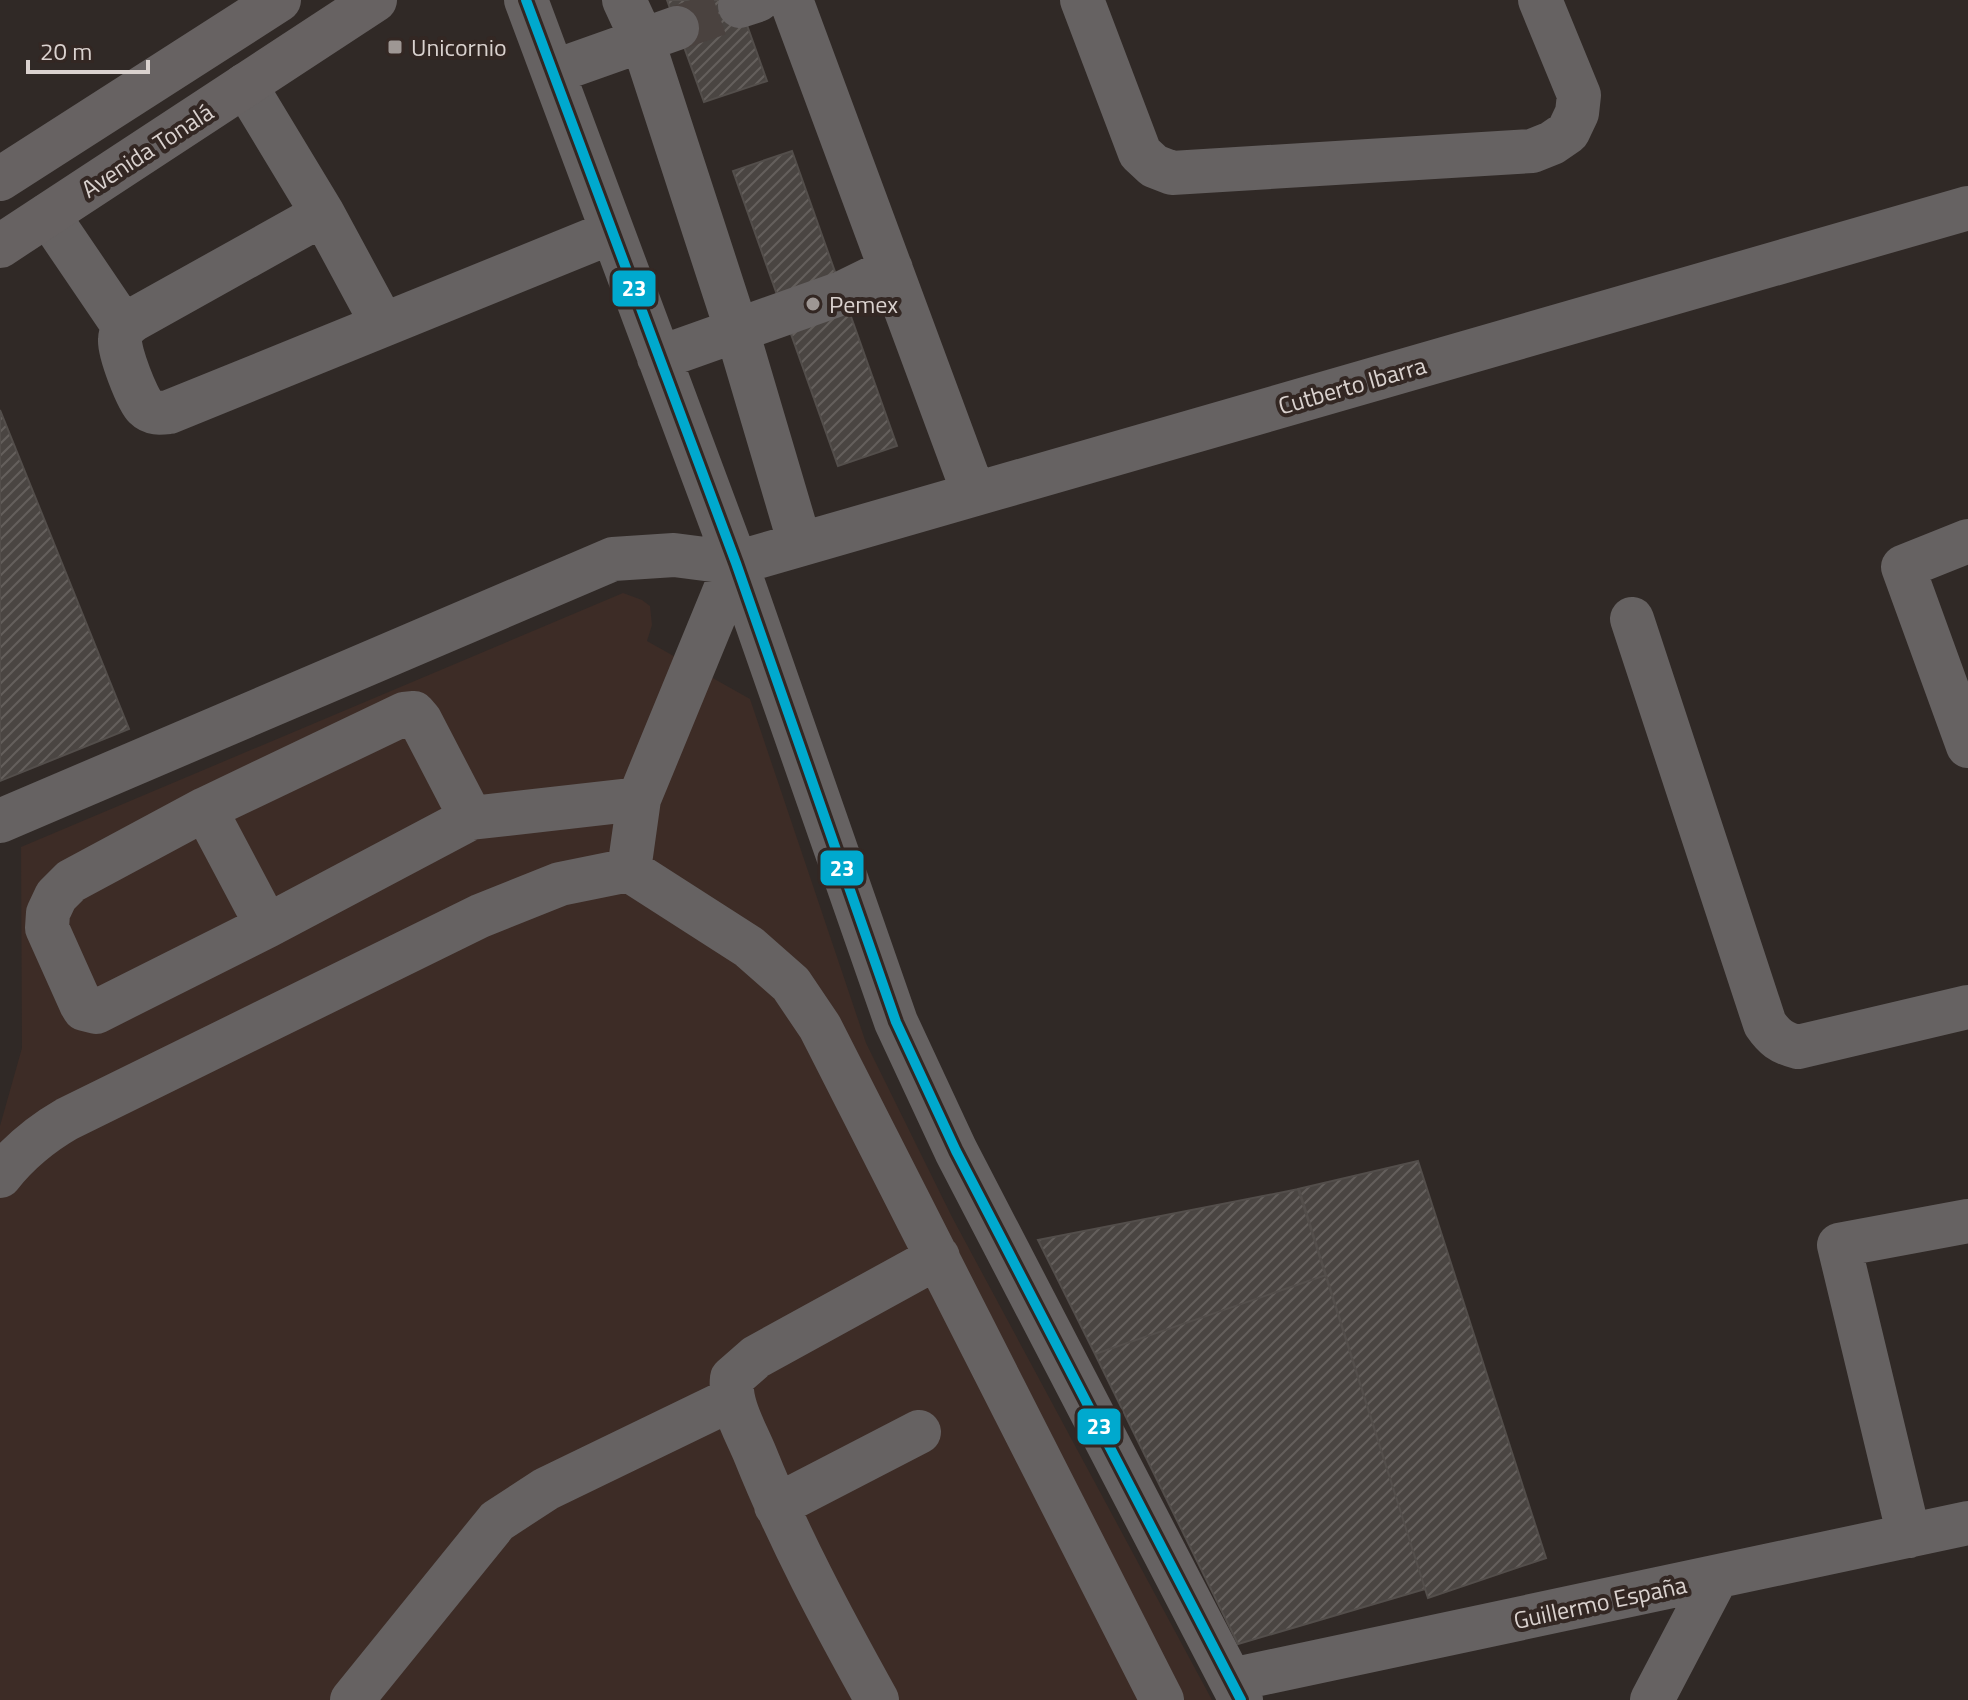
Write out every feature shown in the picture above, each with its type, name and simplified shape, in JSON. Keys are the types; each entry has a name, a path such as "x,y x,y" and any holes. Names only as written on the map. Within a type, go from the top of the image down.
{"main road":[{"path":"0,179 279,0"},
{"name":"Avenida Tonalá","path":"0,246 375,0"}],"street":[{"path":"526,0 736,563 896,1022 956,1151 1236,1690"},
{"path":"624,0 660,34 737,331 800,544"},
{"path":"791,0 974,494"},
{"path":"1082,0 1140,153 1154,166 1172,173 1532,151 1552,143 1568,132 1577,113 1579,95 1540,0"},
{"path":"553,72 660,34"},
{"path":"245,85 323,214 383,325"},
{"name":"Cutberto Ibarra","path":"736,563 1968,208"},
{"path":"323,214 124,327 119,338 121,349 139,398 146,408 157,413 169,412 612,232"},
{"path":"48,215 124,327"},
{"path":"659,358 842,293 891,269"},
{"path":"1968,541 1903,567 1968,746"},
{"path":"0,821 613,559 674,555 736,563"},
{"path":"629,870 639,799 736,563"},
{"path":"1632,619 1765,1024 1778,1041 1798,1047 1968,1007"},
{"path":"471,818 414,713 395,717 205,809 82,873 56,896 48,913 47,928 81,1004 90,1012 103,1010 471,818 639,799"},
{"path":"205,809 267,926"},
{"path":"0,1176 45,1132 67,1119 480,916 560,884 629,870 749,947 791,984 820,1027 938,1257 1152,1697"},
{"path":"1909,1536 1839,1245 1968,1221"},
{"path":"877,1700 823,1602 776,1506 732,1399 732,1378 756,1357 938,1257"},
{"path":"352,1700 497,1521 546,1489 732,1399"},
{"path":"776,1506 919,1432"},
{"name":"Guillermo España","path":"1236,1690 1716,1578 1968,1523"},
{"path":"1652,1700 1716,1578"}],"shaded area":[{"path":"623,593 650,606 652,625 647,641 750,699 866,1043 952,1217 1212,1700 0,1700 0,1126 22,1048 21,847"}],"building":[{"path":"667,0 738,0 767,81 704,102"},
{"name":"Pemex","path":"792,151 897,446 838,466 733,171"},
{"path":"0,410 129,729 0,781"},
{"path":"1418,1161 1546,1558 1428,1598 1298,1189"},
{"path":"1299,1189 1326,1275 1095,1354 1038,1240"},
{"path":"1326,1275 1425,1589 1238,1644 1095,1354"}],"tunnel":[{"path":"677,28 740,6"}],"transit line":[{"name":"23","path":"526,0 736,563 896,1022 956,1151 1241,1700"}],"place":[{"name":"Unicornio","path":"395,47"},
{"name":"Pemex","path":"813,304"}]}
